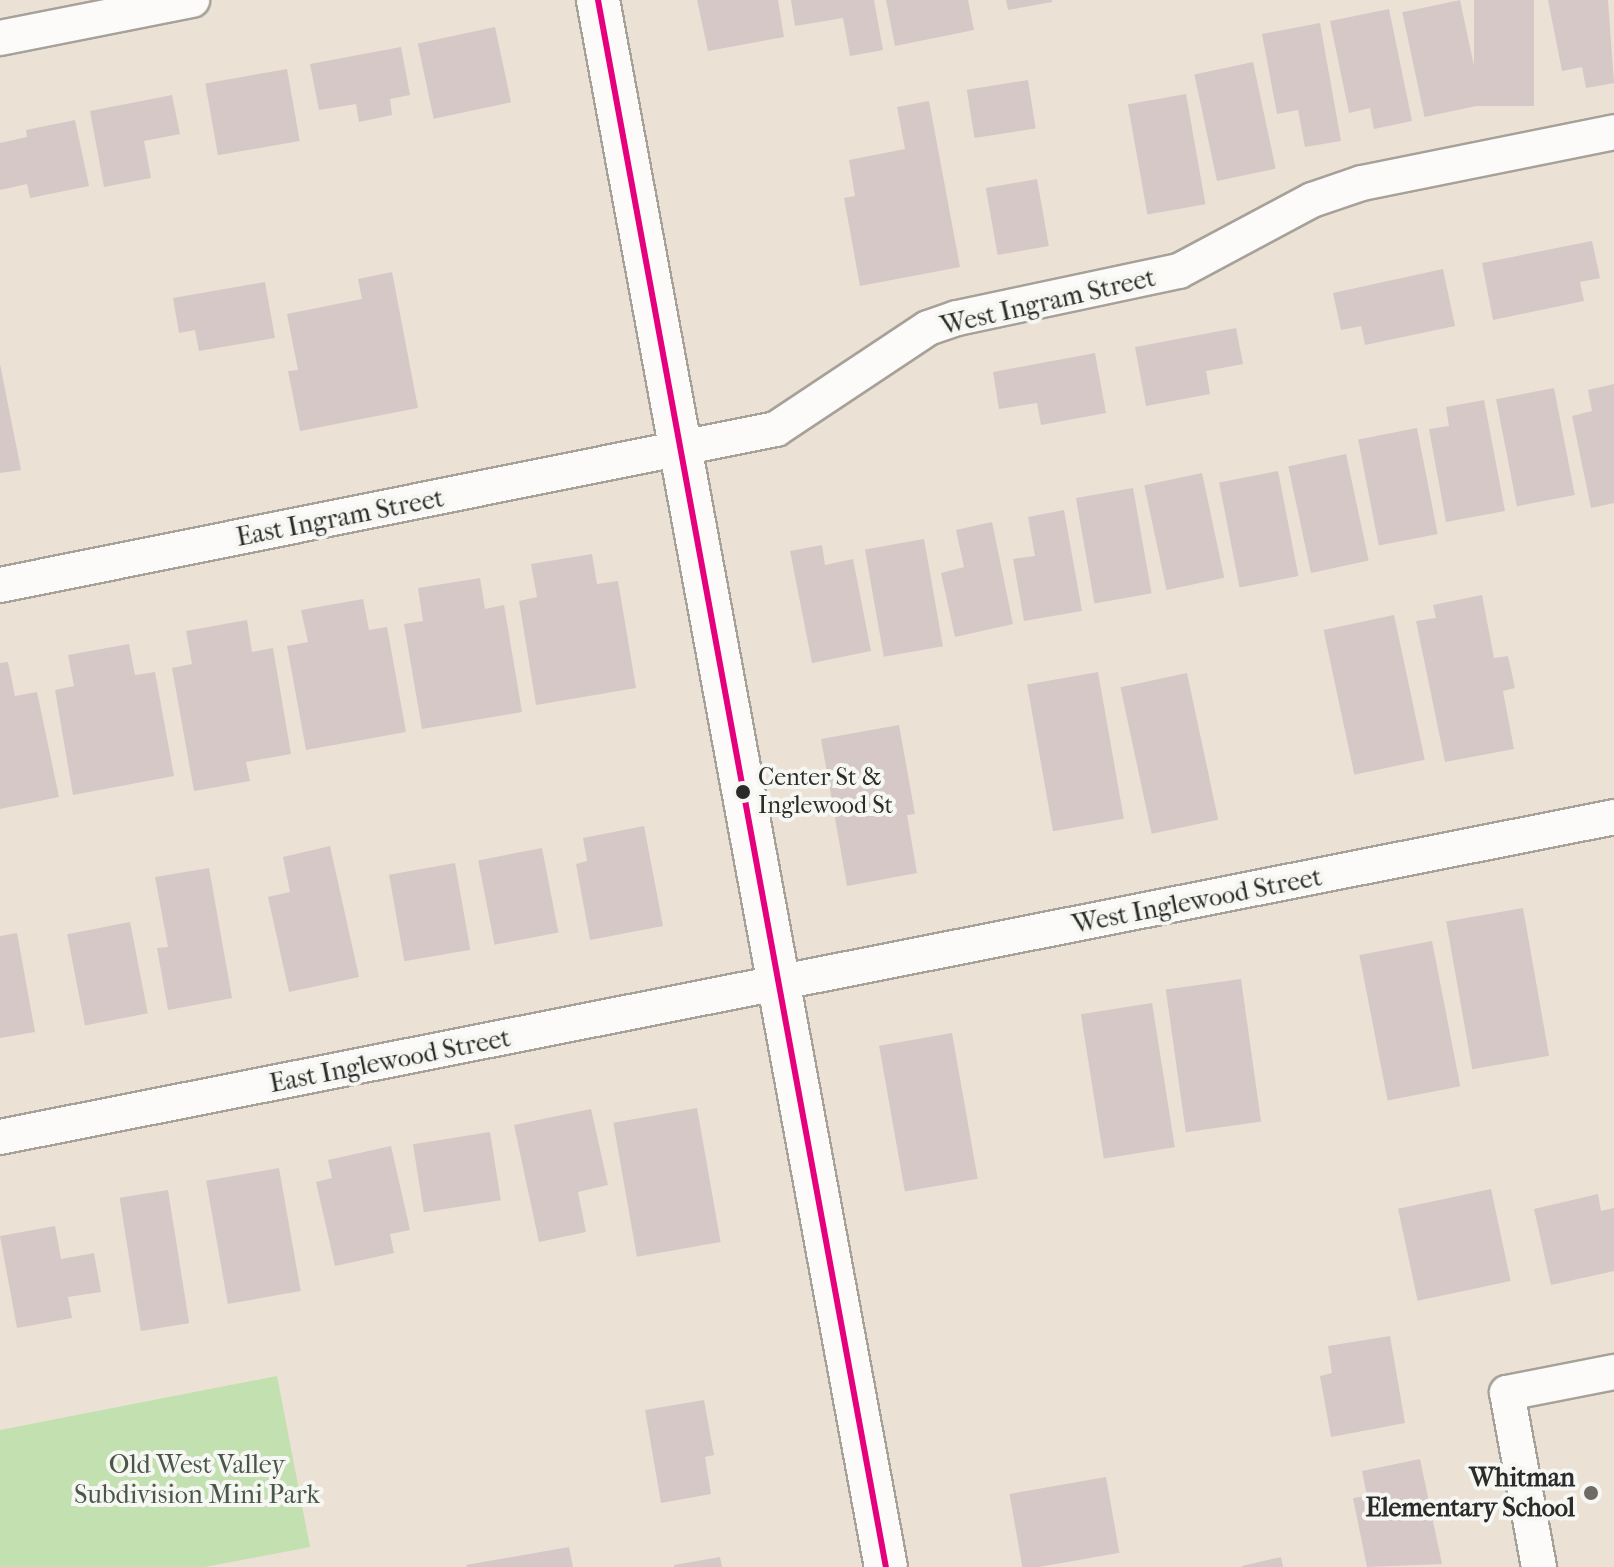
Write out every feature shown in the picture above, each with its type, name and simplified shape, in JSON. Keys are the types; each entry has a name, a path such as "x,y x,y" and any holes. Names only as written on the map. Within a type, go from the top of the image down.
{"street":[{"path":"0,38 192,0"},
{"path":"598,0 886,1567"},
{"name":"West Ingram Street","path":"679,451 776,429 928,328 957,318 1179,271 1312,200 1362,183 1614,132"},
{"name":"East Ingram Street","path":"0,585 679,451"},
{"name":"West Inglewood Street","path":"779,985 1614,817"},
{"name":"East Inglewood Street","path":"0,1137 779,985"},
{"path":"1539,1567 1507,1393 1614,1372"}],"green space":[{"name":"Old West Valley Subdivision Mini Park","path":"277,1376 310,1547 205,1567 0,1567 0,1430"}],"building":[{"path":"697,0 778,0 784,37 708,51"},
{"path":"791,0 874,0 883,50 850,56 843,18 795,26"},
{"path":"886,0 968,0 974,30 895,46"},
{"path":"1006,0 1052,0 1052,2 1008,10"},
{"path":"1460,0 1482,105 1425,117 1402,12"},
{"path":"1474,0 1534,0 1534,106 1474,106"},
{"path":"1548,0 1608,0 1614,83 1586,88 1582,67 1562,71"},
{"path":"1389,9 1412,121 1374,129 1370,108 1349,113 1330,21"},
{"path":"1320,23 1341,141 1305,147 1298,110 1277,114 1262,34"},
{"path":"495,27 511,102 434,119 418,43"},
{"path":"401,47 410,95 390,99 392,115 359,122 356,104 319,110 310,64"},
{"path":"1253,62 1276,169 1217,181 1194,74"},
{"path":"287,69 300,141 218,155 205,83"},
{"path":"1028,80 1036,128 974,138 967,90"},
{"path":"1186,94 1205,204 1147,215 1128,104"},
{"path":"172,95 180,134 144,141 151,178 104,187 90,111"},
{"path":"929,101 960,267 860,286 844,198 855,196 849,160 905,149 897,107"},
{"path":"75,120 89,186 30,198 27,184 0,190 0,143 27,137 26,130"},
{"path":"1037,179 1049,246 998,255 986,188"},
{"path":"1592,241 1600,278 1580,282 1584,301 1493,320 1482,263"},
{"path":"1443,269 1455,326 1365,345 1361,326 1341,330 1333,293"},
{"path":"392,272 418,408 300,431 288,371 298,370 287,314 362,299 358,279"},
{"path":"265,282 275,338 199,351 195,330 179,333 173,298"},
{"path":"1236,328 1243,364 1206,371 1210,394 1146,406 1135,347"},
{"path":"1095,353 1106,413 1041,425 1037,403 999,409 993,372"},
{"path":"0,364 21,470 0,473"},
{"path":"1614,384 1614,503 1591,508 1572,416 1592,411 1588,390"},
{"path":"1554,388 1575,495 1517,506 1496,399"},
{"path":"1484,400 1505,511 1446,522 1429,429 1449,426 1446,407"},
{"path":"1417,428 1438,534 1379,545 1358,439"},
{"path":"1346,454 1369,561 1311,573 1288,466"},
{"path":"1278,471 1298,576 1240,587 1219,482"},
{"path":"1202,473 1224,578 1167,590 1144,485"},
{"path":"1133,488 1152,593 1094,603 1076,498"},
{"path":"1064,510 1082,611 1024,621 1013,559 1035,556 1028,517"},
{"path":"992,522 1013,624 955,637 941,573 964,567 956,530"},
{"path":"924,539 943,646 884,657 865,549"},
{"path":"822,545 825,565 853,559 871,651 812,663 790,551"},
{"path":"592,554 597,584 618,581 636,688 536,705 519,601 537,597 531,564"},
{"path":"480,578 485,609 504,605 522,712 422,729 404,624 423,621 418,588"},
{"path":"1482,595 1494,658 1508,656 1515,688 1503,691 1514,749 1445,762 1416,621 1436,618 1433,605"},
{"path":"363,599 369,630 387,627 406,732 306,750 287,646 308,642 301,610"},
{"path":"1394,615 1425,760 1354,775 1324,630"},
{"path":"247,620 252,652 273,648 291,754 246,762 250,781 194,791 172,668 192,664 186,631"},
{"path":"129,644 135,675 155,672 174,776 73,795 55,690 74,686 68,655"},
{"path":"8,662 15,696 37,692 59,797 0,809 0,663"},
{"path":"1098,672 1124,819 1053,831 1027,685"},
{"path":"1187,673 1218,820 1152,834 1120,687"},
{"path":"899,725 915,814 907,815 917,873 847,886 821,739"},
{"path":"644,826 663,926 590,940 576,864 587,861 583,838"},
{"path":"330,846 359,977 289,992 268,897 290,892 283,857"},
{"path":"542,848 558,932 495,945 478,860"},
{"path":"455,863 470,950 404,961 389,875"},
{"path":"209,868 232,998 168,1010 157,948 168,947 155,877"},
{"path":"1523,908 1549,1056 1472,1069 1446,922"},
{"path":"130,922 148,1013 85,1026 67,934"},
{"path":"17,933 35,1032 0,1038 0,936"},
{"path":"1432,941 1460,1086 1388,1100 1359,955"},
{"path":"1241,979 1261,1122 1186,1132 1166,990"},
{"path":"1152,1003 1175,1147 1104,1158 1081,1014"},
{"path":"952,1033 978,1179 905,1192 879,1046"},
{"path":"697,1108 721,1242 637,1257 613,1123"},
{"path":"591,1109 608,1185 578,1192 586,1232 539,1242 514,1125"},
{"path":"490,1132 501,1200 424,1212 413,1144"},
{"path":"391,1146 410,1230 390,1234 394,1253 335,1266 316,1182 332,1178 328,1160"},
{"path":"279,1168 301,1291 228,1304 206,1181"},
{"path":"1491,1189 1511,1281 1418,1301 1398,1209"},
{"path":"168,1190 189,1323 141,1331 120,1198"},
{"path":"1598,1194 1601,1211 1614,1208 1614,1271 1551,1285 1534,1209"},
{"path":"55,1226 61,1259 94,1253 101,1292 68,1297 72,1318 17,1328 0,1236"},
{"path":"1390,1336 1405,1423 1331,1437 1320,1376 1332,1373 1328,1346"},
{"path":"704,1400 714,1455 705,1457 711,1494 661,1503 645,1410"},
{"path":"1420,1459 1442,1564 1367,1567 1353,1498 1367,1496 1362,1471"},
{"path":"1106,1477 1119,1553 1039,1567 1022,1567 1009,1494"},
{"path":"569,1547 573,1567 466,1565"},
{"path":"720,1557 722,1567 674,1567 674,1565"},
{"path":"1281,1557 1283,1567 1242,1567 1242,1566"}],"transit line":[{"path":"598,0 886,1567"}],"place":[{"name":"Center St & Inglewood St","path":"743,792"},
{"name":"Whitman Elementary School","path":"1591,1493"}]}
